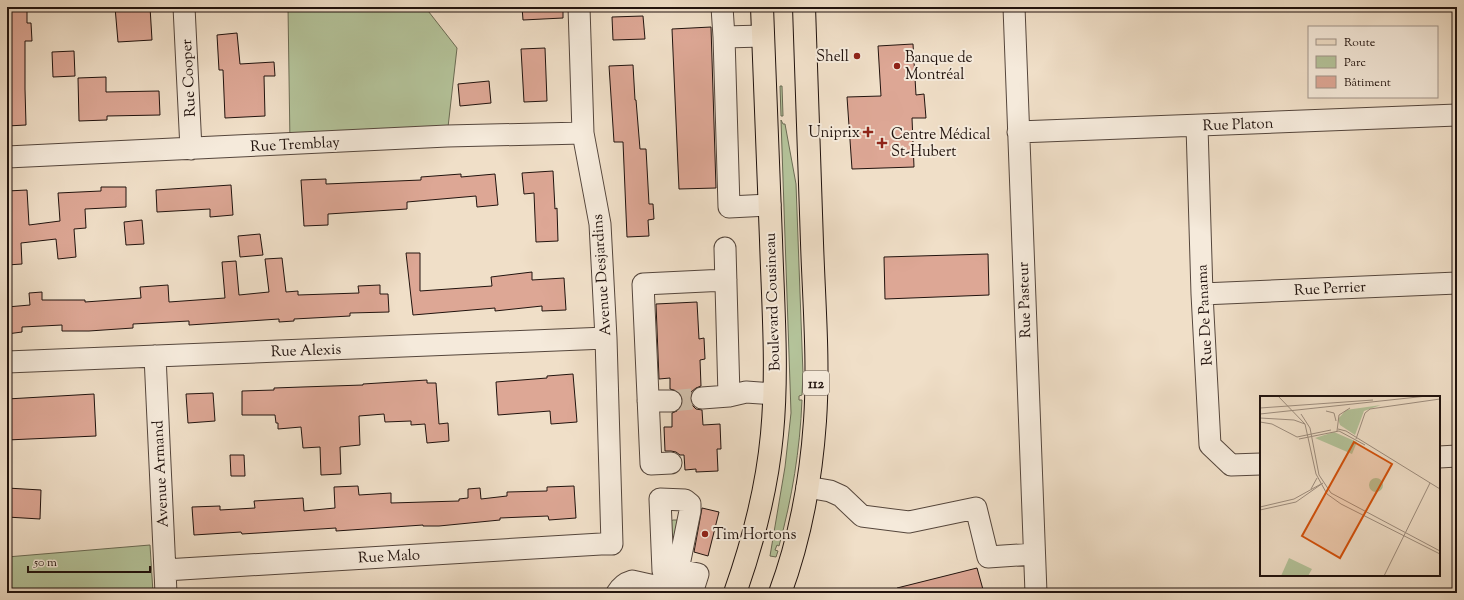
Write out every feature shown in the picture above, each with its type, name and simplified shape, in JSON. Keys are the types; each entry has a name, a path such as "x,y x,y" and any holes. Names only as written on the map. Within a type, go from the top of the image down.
{"main road":[{"name":"Boulevard Cousineau","path":"735,593 751,543 762,498 772,436 774,394 770,205 762,7"},
{"name":"112","path":"780,593 797,535 807,487 815,422 816,347 804,7"}],"street":[{"name":"Rue Cooper","path":"184,7 191,149"},
{"name":"Avenue Desjardins","path":"579,7 582,133 600,224 606,338 612,544"},
{"path":"722,7 729,207 770,205"},
{"name":"Rue Pasteur","path":"1014,7 1036,593"},
{"path":"724,37 763,36"},
{"name":"Rue Platon","path":"1018,132 1457,115"},
{"name":"Rue De Panama","path":"1197,126 1202,294 1210,445 1231,465 1260,464"},
{"name":"Rue Tremblay","path":"7,158 447,136 582,133"},
{"path":"725,248 729,396"},
{"path":"671,463 651,464 643,284 726,280"},
{"name":"Rue Perrier","path":"1202,294 1457,283"},
{"name":"Rue Alexis","path":"7,362 606,338"},
{"name":"Avenue Armand","path":"155,356 166,593"},
{"path":"702,398 729,396 746,392 774,394"},
{"path":"648,401 671,400"},
{"path":"1440,457 1457,456"},
{"path":"807,487 830,491 841,496 862,516 909,522 976,508 988,557 1034,554"},
{"path":"678,570 690,512 690,504 685,500 660,499 663,571 678,570 698,574 692,593"},
{"name":"Rue Malo","path":"165,570 612,544"},
{"path":"617,593 624,584 632,581 686,593"}],"green space":[{"path":"288,7 425,7 457,48 447,136 290,144"},
{"path":"780,86 782,86 783,116 781,116"},
{"path":"781,120 783,124 785,124 796,184 803,374 802,395 799,396 799,400 802,400 795,474 784,528 779,546 777,545 775,550 778,551 776,557 770,556 785,467 791,413"},
{"path":"681,520 678,544 671,542 671,521"},
{"path":"150,545 153,593 7,593 7,557"}],"building":[{"path":"7,7 27,7 27,23 31,23 32,41 25,41 26,125 7,126"},
{"path":"115,7 150,7 152,40 118,42"},
{"path":"522,7 563,7 563,18 523,20"},
{"path":"643,16 645,39 613,40 612,17"},
{"path":"711,27 716,188 679,189 672,29"},
{"path":"237,33 240,64 274,62 275,76 264,76 265,116 225,118 223,70 219,70 217,35"},
{"name":"Centre Médical St-Hubert","path":"913,44 916,95 924,94 926,118 912,118 914,167 852,169 847,97 881,96 878,46"},
{"path":"545,48 547,101 524,102 521,49"},
{"path":"74,51 75,76 53,77 52,52"},
{"path":"633,65 640,149 646,149 649,204 653,204 654,219 648,220 649,236 627,237 623,142 614,142 609,66"},
{"path":"106,77 106,92 159,91 160,115 107,116 107,120 79,121 78,78"},
{"path":"489,81 491,103 460,106 458,84"},
{"path":"553,171 555,209 557,208 558,241 536,242 534,193 524,194 522,173"},
{"path":"461,174 461,177 495,174 498,205 477,207 476,196 407,202 407,209 328,214 328,225 304,226 301,180 326,179 326,184 421,180 421,177"},
{"path":"231,185 233,215 210,217 210,209 157,212 156,190"},
{"path":"101,187 126,187 126,207 85,209 86,228 74,229 76,257 58,259 56,239 21,243 22,264 7,265 7,191 27,190 29,225 60,221 58,193 101,191"},
{"path":"142,220 144,244 126,245 124,222"},
{"path":"260,234 263,255 240,257 238,236"},
{"path":"406,253 420,253 420,291 492,286 491,277 532,272 532,280 564,278 566,310 542,311 542,306 495,311 495,308 413,315"},
{"path":"988,254 989,295 885,299 884,257"},
{"path":"282,258 286,292 298,291 298,295 359,293 358,286 380,285 380,294 388,294 389,312 350,313 350,316 294,319 294,321 279,322 279,319 189,325 189,321 133,324 133,328 89,331 62,331 62,325 22,327 22,332 7,334 7,307 30,305 29,293 42,292 42,300 85,300 85,302 141,298 140,287 168,285 169,302 225,298 222,262 236,261 239,295 269,292 265,259"},
{"path":"697,302 699,339 704,338 705,359 700,360 701,386 691,392 690,399 692,405 696,409 702,410 703,425 720,424 721,449 717,449 718,471 696,472 696,469 685,470 684,455 680,455 676,452 665,451 664,427 672,427 672,413 681,407 683,401 682,395 677,391 670,389 670,378 659,379 656,304"},
{"path":"573,374 577,422 551,424 550,411 498,415 496,382 547,378 547,376"},
{"path":"427,380 427,383 436,383 439,424 448,423 449,441 427,443 425,424 411,425 411,421 385,422 384,414 359,416 360,445 340,447 341,474 321,475 320,447 303,448 301,427 278,429 278,423 276,423 275,415 242,415 242,391"},
{"path":"213,393 215,421 188,423 186,394"},
{"path":"94,394 96,436 7,440 7,399"},
{"path":"230,455 244,455 245,476 231,476"},
{"path":"358,486 359,495 391,493 391,503 459,501 459,499 468,498 468,489 480,488 481,499 507,496 507,492 547,491 547,487 574,486 576,518 549,520 548,516 500,518 500,520 439,526 423,525 336,531 336,528 242,534 241,532 194,535 192,507 220,506 220,510 255,508 254,501 303,498 304,511 335,508 334,487"},
{"path":"7,488 41,490 40,519 7,517"},
{"path":"702,508 719,512 708,556 694,552"},
{"path":"977,568 984,593 898,593 897,588"}],"tunnel":[{"path":"671,401 702,398"}],"place":[{"name":"Shell","path":"857,56"},
{"name":"Banque de Montréal","path":"897,66"},
{"name":"Uniprix","path":"868,132"},
{"name":"Centre Médical St-Hubert","path":"882,143"},
{"name":"Tim Hortons","path":"705,534"}]}
